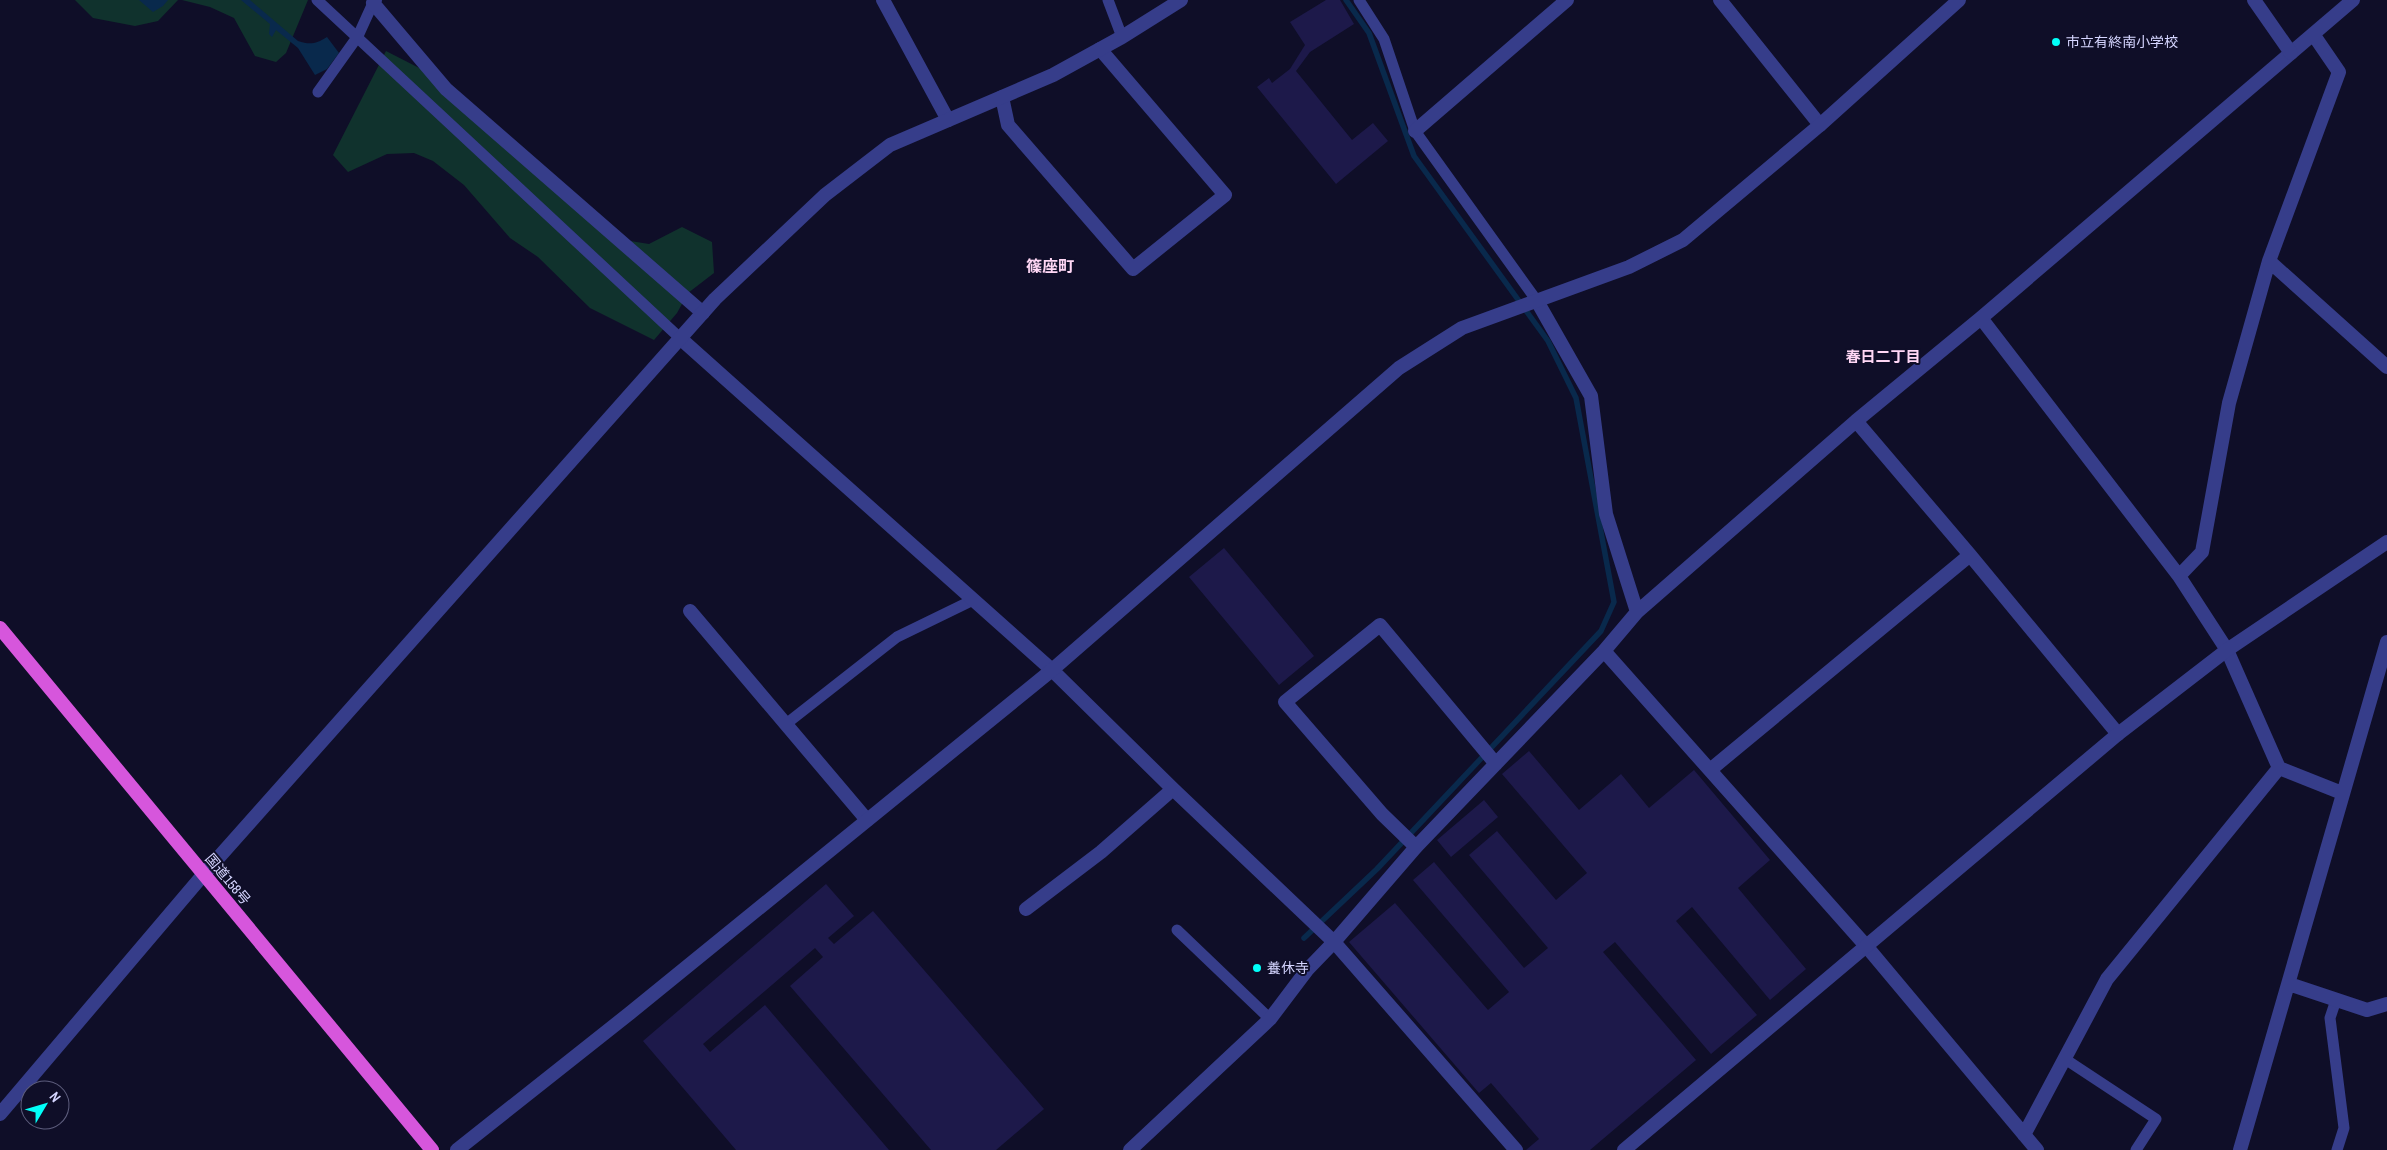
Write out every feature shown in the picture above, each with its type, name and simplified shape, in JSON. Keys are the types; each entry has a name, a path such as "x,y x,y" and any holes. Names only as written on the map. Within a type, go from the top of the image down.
{"highway":[{"name":"国道158号","path":"0,628 432,1150"}],"street":[{"path":"883,0 948,120"},
{"path":"0,1114 203,875 715,299 832,189 890,145 1053,75 1100,50 1181,0"},
{"path":"1415,131 1567,0"},
{"path":"1720,0 1820,125"},
{"path":"457,1150 630,1013 1052,670 1399,368 1462,328 1629,268 1683,240 1820,125 1959,0"},
{"path":"2254,0 2291,53"},
{"path":"1130,1150 1270,1019 1307,970 1334,942 1416,846 1604,651 1637,612 1856,421 1982,318 2353,0"},
{"path":"374,2 446,89 703,313"},
{"path":"2179,576 2202,552 2229,403 2269,261 2339,72 2313,34"},
{"path":"1002,97 1008,125 1133,269 1225,195 1100,50"},
{"path":"2269,261 2387,367"},
{"path":"1537,301 1591,396 1606,514 1637,612"},
{"path":"1982,318 2179,576 2227,650 2279,768 2342,792"},
{"path":"681,339 1052,670 1173,789 1334,942 1516,1150"},
{"path":"1856,421 2118,734"},
{"path":"1624,1150 2118,734 2227,650 2387,542"},
{"path":"1710,770 1970,555"},
{"path":"690,611 867,820"},
{"path":"1416,846 1382,814 1286,702 1380,625 1496,764"},
{"path":"2240,1150 2289,984 2342,792 2387,642"},
{"path":"1604,651 1867,947 2036,1150"},
{"path":"2024,1135 2107,979 2279,768"},
{"path":"1026,909 1101,852 1173,789"},
{"path":"2289,984 2366,1010 2387,1004"}],"lane":[{"path":"317,0 358,36 681,339"},
{"path":"1108,0 1122,37"},
{"path":"1360,0 1384,39 1415,131 1537,301"},
{"path":"318,92 358,36 374,2"},
{"path":"786,724 897,637 973,600"},
{"path":"1176,930 1270,1019"},
{"path":"2336,1000 2330,1018 2344,1128 2337,1150"},
{"path":"2064,1059 2156,1119 2136,1150"}],"green space":[{"path":"75,0 178,0 158,21 135,26 93,18"},
{"path":"182,0 308,0 286,53 276,62 255,56 234,18 210,7"},
{"path":"386,51 427,72 618,239 649,244 682,227 712,242 714,273 688,293 677,313 654,340 590,308 538,257 510,238 464,185 433,161 414,153 387,154 348,172 333,155"}],"water":[{"path":"139,0 168,0 163,6 153,12"},
{"path":"241,0 250,0 298,41 313,43 327,37 339,53 327,69 315,75 298,48 276,30 272,37 269,34 270,24"}],"building":[{"path":"1326,0 1340,0 1354,24 1310,52 1296,71 1352,140 1373,123 1388,141 1336,184 1257,87 1269,78 1272,83 1290,69 1305,45 1290,22"},
{"path":"1224,548 1314,656 1279,685 1189,577"},
{"path":"1529,751 1579,810 1621,774 1649,808 1694,770 1770,860 1738,888 1806,969 1770,1000 1692,907 1676,921 1757,1015 1711,1054 1615,942 1603,952 1696,1060 1590,1150 1526,1150 1539,1139 1491,1083 1479,1093 1349,942 1395,903 1488,1010 1509,992 1413,880 1434,862 1524,968 1548,948 1469,855 1497,831 1556,900 1587,873 1502,774"},
{"path":"1484,800 1498,817 1451,857 1437,840"},
{"path":"826,884 854,916 828,938 834,944 873,911 1044,1109 996,1150 931,1150 790,986 823,957 815,948 703,1044 710,1052 765,1005 889,1150 736,1150 643,1041"}],"waterway":[{"path":"1304,938 1377,869 1601,631 1614,602 1576,398 1548,341 1414,156 1369,33 1346,0"}],"place":[{"name":"市立有終南小学校","path":"2056,42"},
{"name":"養休寺","path":"1257,968"}],"district":[{"name":"篠座町","path":"1050,266"},
{"name":"春日二丁目","path":"1883,356"}]}
